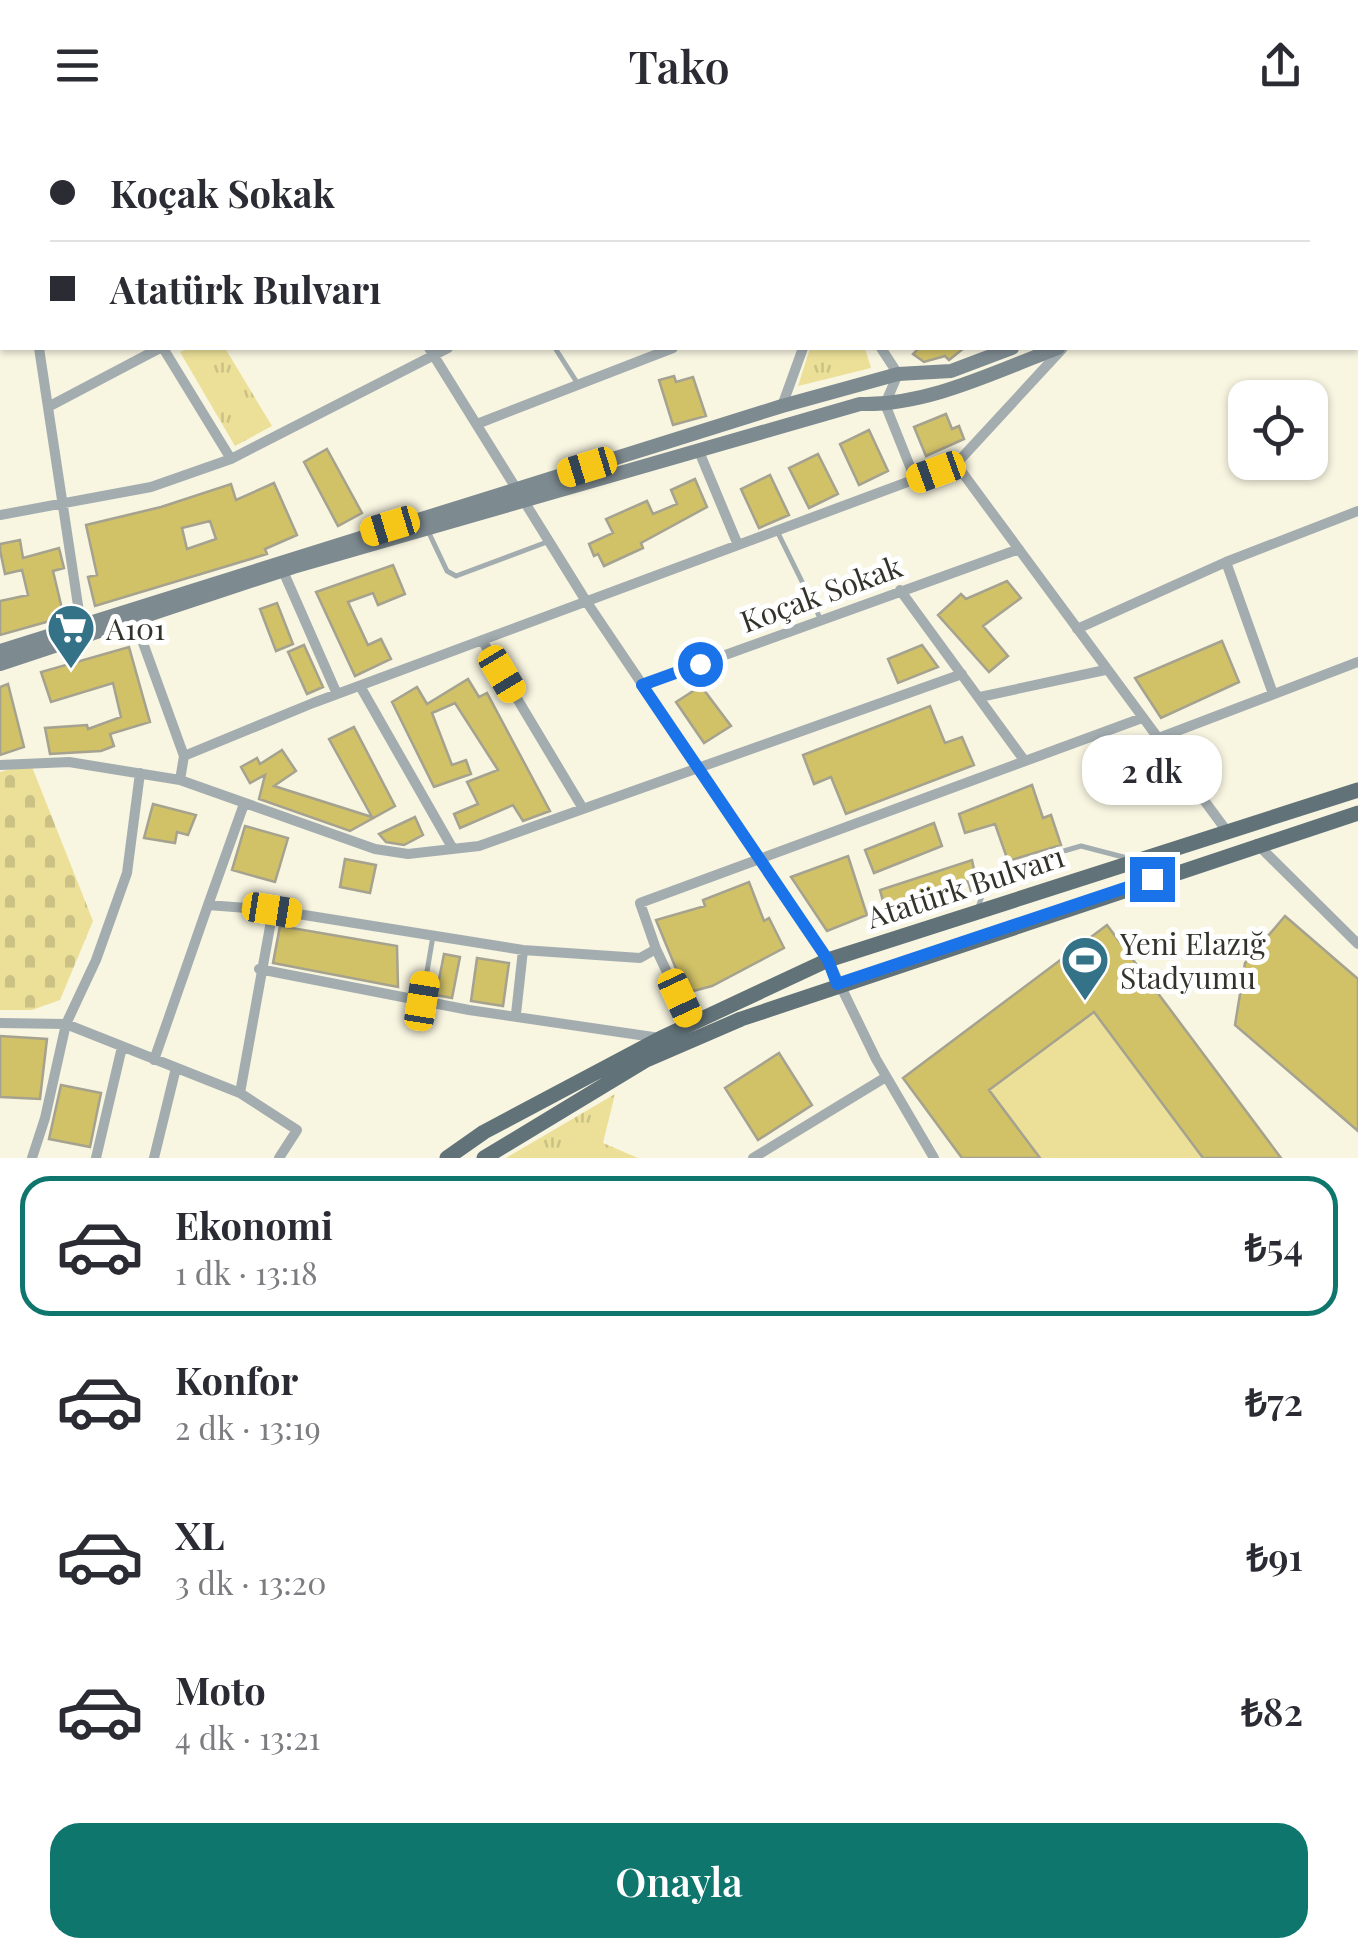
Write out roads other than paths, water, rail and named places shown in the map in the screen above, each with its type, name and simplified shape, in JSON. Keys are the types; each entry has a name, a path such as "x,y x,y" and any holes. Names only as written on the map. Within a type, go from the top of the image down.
{"main road":[{"path":"0,664 134,618 427,528 782,406 898,374 952,371 1007,350"},
{"path":"0,651 519,494 860,404 885,404 955,387 1056,350"},
{"name":"Atatürk Bulvarı","path":"447,1158 484,1132 691,1022 828,960 1358,790"},
{"name":"Atatürk Bulvarı","path":"484,1158 646,1060 837,984 1358,813"}],"street":[{"path":"39,350 81,625"},
{"path":"48,407 158,350"},
{"path":"163,350 232,460"},
{"path":"0,516 150,487 232,460 327,414 431,350 586,601 828,960 886,1077 934,1158"},
{"path":"476,424 668,350"},
{"path":"782,406 803,350"},
{"path":"882,350 898,374 885,404 914,479"},
{"path":"184,756 336,694 956,464 1059,350"},
{"path":"698,449 738,544"},
{"path":"956,464 1226,830"},
{"path":"1077,630 1226,562 1358,512"},
{"name":"Koçak Sokak","path":"642,685 1019,549"},
{"path":"1226,562 1272,691"},
{"path":"282,571 336,694"},
{"path":"900,590 1024,760"},
{"path":"134,618 184,756 180,780"},
{"path":"482,640 582,808"},
{"path":"1156,739 1272,691 1358,662"},
{"path":"980,698 1105,670"},
{"path":"0,765 70,762 180,780 375,849 408,854 479,846 962,674"},
{"path":"360,686 453,849"},
{"path":"691,1022 656,949 640,903 1142,718"},
{"path":"32,1158 46,1118 66,1024 96,960 127,874 140,773"},
{"path":"154,1060 244,804"},
{"path":"1257,844 1358,944"},
{"path":"208,905 272,910 523,950 640,958 656,949"},
{"path":"240,1094 272,910"},
{"path":"516,1014 523,950"},
{"path":"260,970 422,1001 661,1038"},
{"path":"0,1023 66,1024 240,1094 296,1130 279,1158"},
{"path":"96,1158 122,1047"},
{"path":"154,1158 176,1068"},
{"path":"754,1158 886,1077"}],"lane":[{"path":"556,350 578,384"},
{"path":"427,528 447,571 456,576 548,542"},
{"path":"777,530 820,618"},
{"path":"976,912 991,872 1081,846 1134,860"},
{"path":"422,1001 433,936"}],"place":[{"name":"A101","path":"71,670"},
{"name":"Yeni Elazığ Stadyumu","path":"1085,1002"}]}
